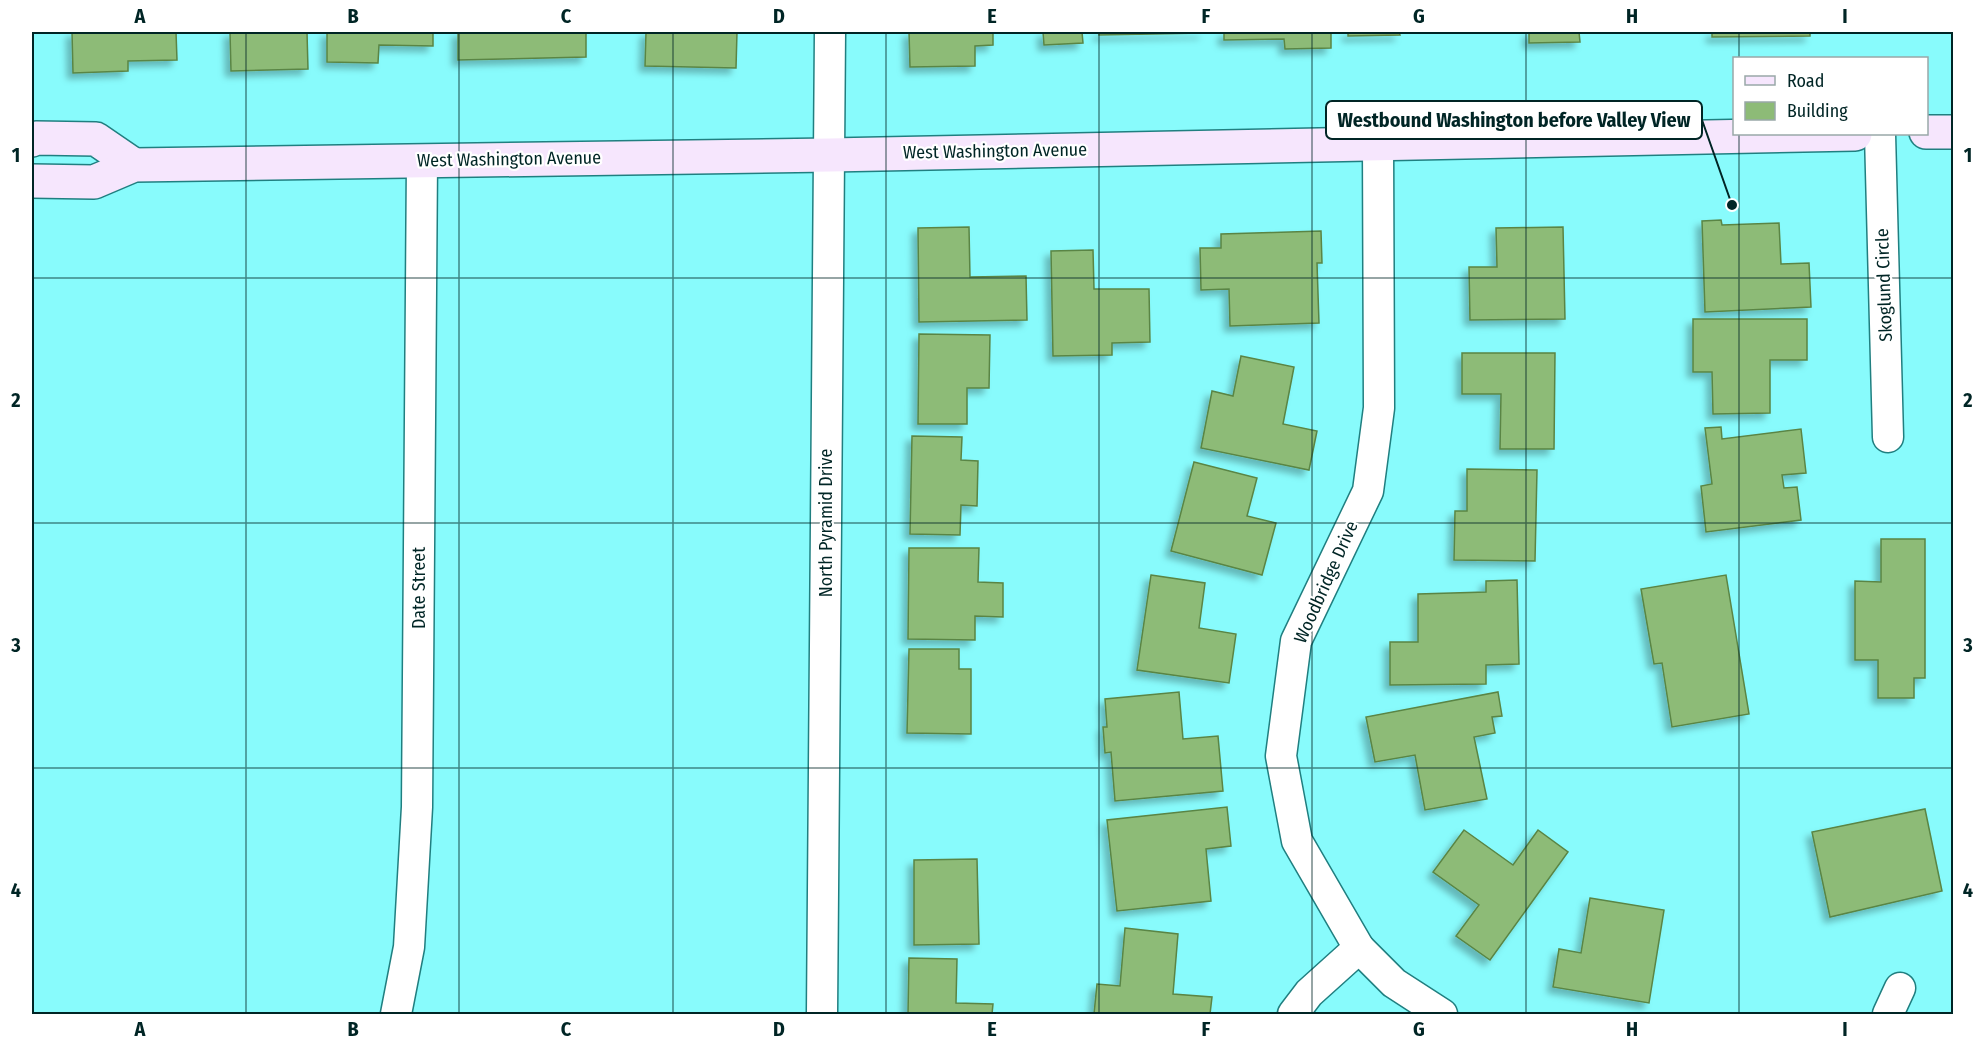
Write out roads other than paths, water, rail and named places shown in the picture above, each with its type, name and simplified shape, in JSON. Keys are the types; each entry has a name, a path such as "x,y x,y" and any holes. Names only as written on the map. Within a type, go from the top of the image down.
{"main road":[{"path":"1928,132 1953,132"},
{"name":"West Washington Avenue","path":"32,181 94,182 134,165 1802,135"},
{"path":"32,141 36,138 96,139 134,165"}],"street":[{"name":"North Pyramid Drive","path":"822,1014 830,32"},
{"name":"Skoglund Circle","path":"1880,135 1888,436"},
{"name":"Woodbridge Drive","path":"1378,143 1379,408 1368,491 1296,641 1281,756 1297,841 1359,948 1394,982 1442,1014"},
{"name":"Date Street","path":"396,1014 409,947 417,807 422,160"},
{"path":"1293,1014 1309,993 1359,948"}],"place":[{"name":"Westbound Washington before Valley View","path":"1732,205"}]}
